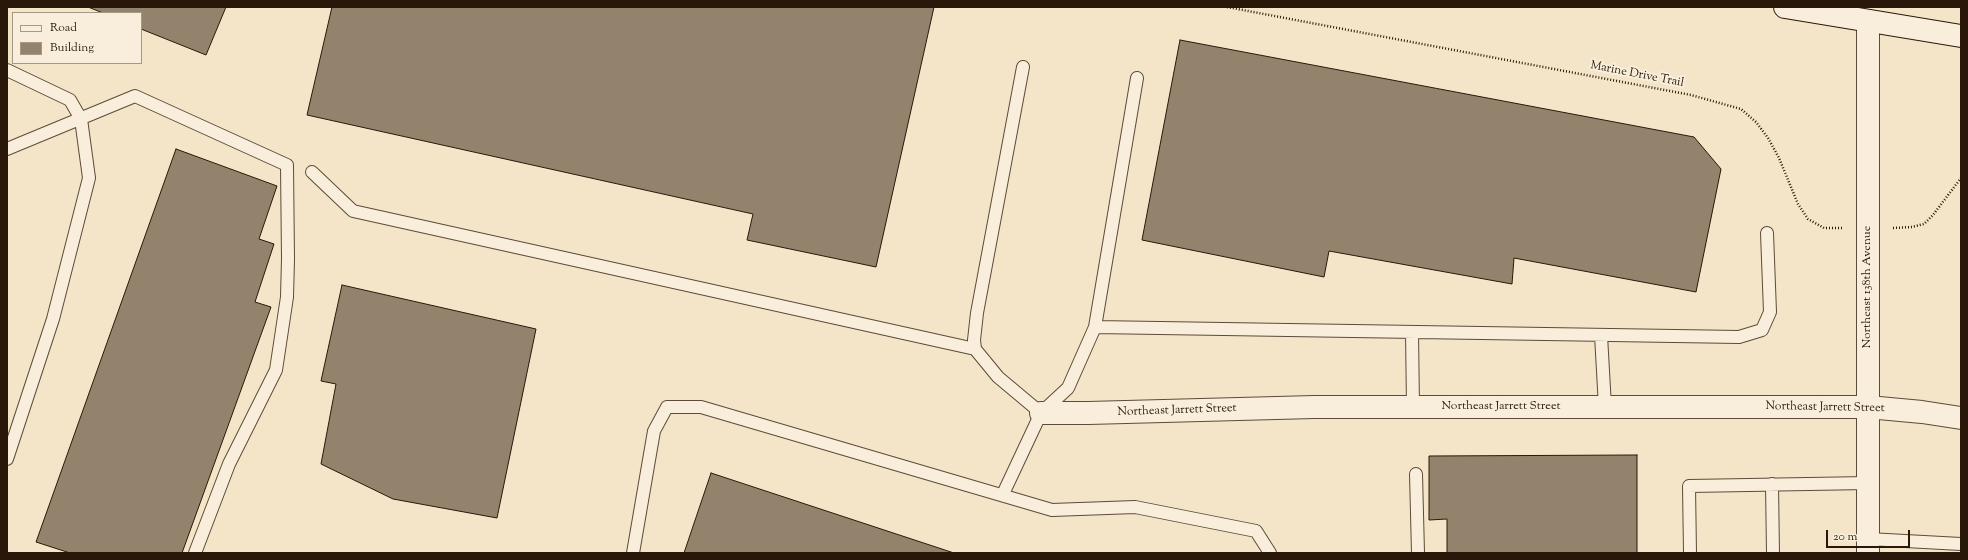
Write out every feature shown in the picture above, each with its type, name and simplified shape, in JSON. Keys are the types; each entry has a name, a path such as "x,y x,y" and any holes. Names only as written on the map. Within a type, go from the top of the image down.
{"street":[{"path":"1785,7 1961,36"},
{"name":"Northeast 138th Avenue","path":"1868,21 1868,546"},
{"name":"Northeast Jarrett Street","path":"1041,412 1088,414 1314,407 1868,406 1961,418"}],"lane":[{"path":"1023,67 977,313 974,340 975,349 998,377 1041,412"},
{"path":"7,70 70,100 81,119 89,178 53,319 7,459"},
{"path":"1003,494 1041,412 1068,388 1095,327 1138,78"},
{"path":"7,149 135,96 287,165 287,289 276,370 229,464 195,553"},
{"path":"312,172 354,211 975,349"},
{"path":"1095,327 1739,337 1762,330 1770,312 1767,233"},
{"path":"1412,332 1413,407"},
{"path":"1601,335 1605,407"},
{"path":"633,553 654,431 667,407 701,407 1003,494 1052,510 1135,507 1256,531 1270,553"},
{"path":"1416,474 1418,553"},
{"path":"1690,553 1689,486 1868,483"},
{"path":"1772,484 1773,553"},
{"path":"1868,546 1961,544"}],"path":[{"name":"Marine Drive Trail","path":"1227,7 1691,95 1741,109 1756,122 1768,138 1779,158 1798,204 1808,219 1824,228 1912,227 1924,224 1933,215 1961,178"}],"building":[{"path":"88,7 226,7 206,55 142,29 142,12 100,12"},
{"path":"332,7 934,7 876,267 747,240 753,214 307,115"},
{"path":"1180,40 1694,137 1721,169 1696,292 1514,258 1512,284 1329,251 1324,277 1142,240"},
{"path":"176,149 277,186 259,239 274,244 255,302 271,307 182,553 70,553 36,542"},
{"path":"342,285 536,329 497,518 393,499 321,464 336,384 321,381"},
{"path":"1637,455 1637,553 1447,553 1447,519 1429,520 1429,456"},
{"path":"711,473 954,553 684,553"}]}
